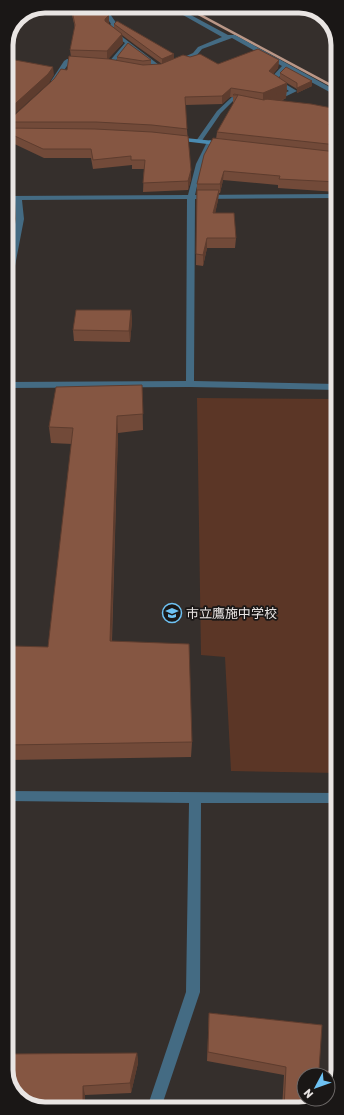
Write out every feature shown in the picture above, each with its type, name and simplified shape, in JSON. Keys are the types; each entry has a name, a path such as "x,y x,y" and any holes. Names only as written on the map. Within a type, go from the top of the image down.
{"main road":[{"path":"168,138 232,145"}],"street":[{"path":"183,13 227,37"},
{"path":"108,15 114,24 109,29 128,42 161,69"},
{"path":"149,70 161,69 195,54 200,48 233,36 331,91"},
{"path":"103,63 113,64 128,42"},
{"path":"52,85 67,61 88,62"},
{"path":"270,102 294,92 272,79 286,66"},
{"path":"198,141 232,99 254,104"},
{"path":"190,384 191,197 199,164 210,142"},
{"path":"13,198 331,196"},
{"path":"13,256 20,219 18,198"},
{"path":"13,386 190,384 331,387"},
{"path":"13,796 331,798"},
{"path":"156,1102 193,992 195,798"}],"shaded area":[{"path":"197,398 331,399 331,773 231,771 225,657 201,655"}],"building":[{"path":"72,13 107,13 109,15 105,21 122,34 107,51 70,50 75,25"},
{"path":"117,21 174,54 162,59 114,24"},
{"path":"128,43 151,60 143,61 117,57"},
{"path":"258,49 279,60 269,71 287,83 263,93 231,88 222,96 185,97 187,129 152,125 96,122 13,122 13,117 54,79 61,69 67,70 69,56 109,59 143,65 161,64 183,55 190,57 200,54 218,64"},
{"path":"15,60 53,67 48,74 13,106 13,61"},
{"path":"286,67 312,81 297,88 297,83 280,73"},
{"path":"234,94 264,100 311,104 331,108 331,121 329,125 331,125 331,144 217,132 238,95 233,95"},
{"path":"13,128 95,129 152,132 188,136 191,170 188,181 143,183 145,160 131,160 131,156 93,160 91,149 43,149 13,135"},
{"path":"213,138 331,151 331,182 279,179 280,176 224,171 220,184 197,184 204,155"},
{"path":"197,190 219,190 213,213 234,213 236,238 207,238 203,255 196,254"},
{"path":"76,310 131,310 129,331 73,330"},
{"path":"142,385 143,414 117,416 110,641 189,644 192,742 13,745 13,646 48,647 73,428 49,427 56,387"},
{"path":"209,1013 322,1025 319,1067 296,1067 296,1102 284,1102 286,1067 208,1052"},
{"path":"137,1053 130,1083 83,1086 83,1102 43,1102 29,1098 18,1088 15,1082 13,1054"}],"waterway":[{"path":"196,13 331,86"}],"place":[{"name":"市立鷹施中学校","path":"172,613"}]}
